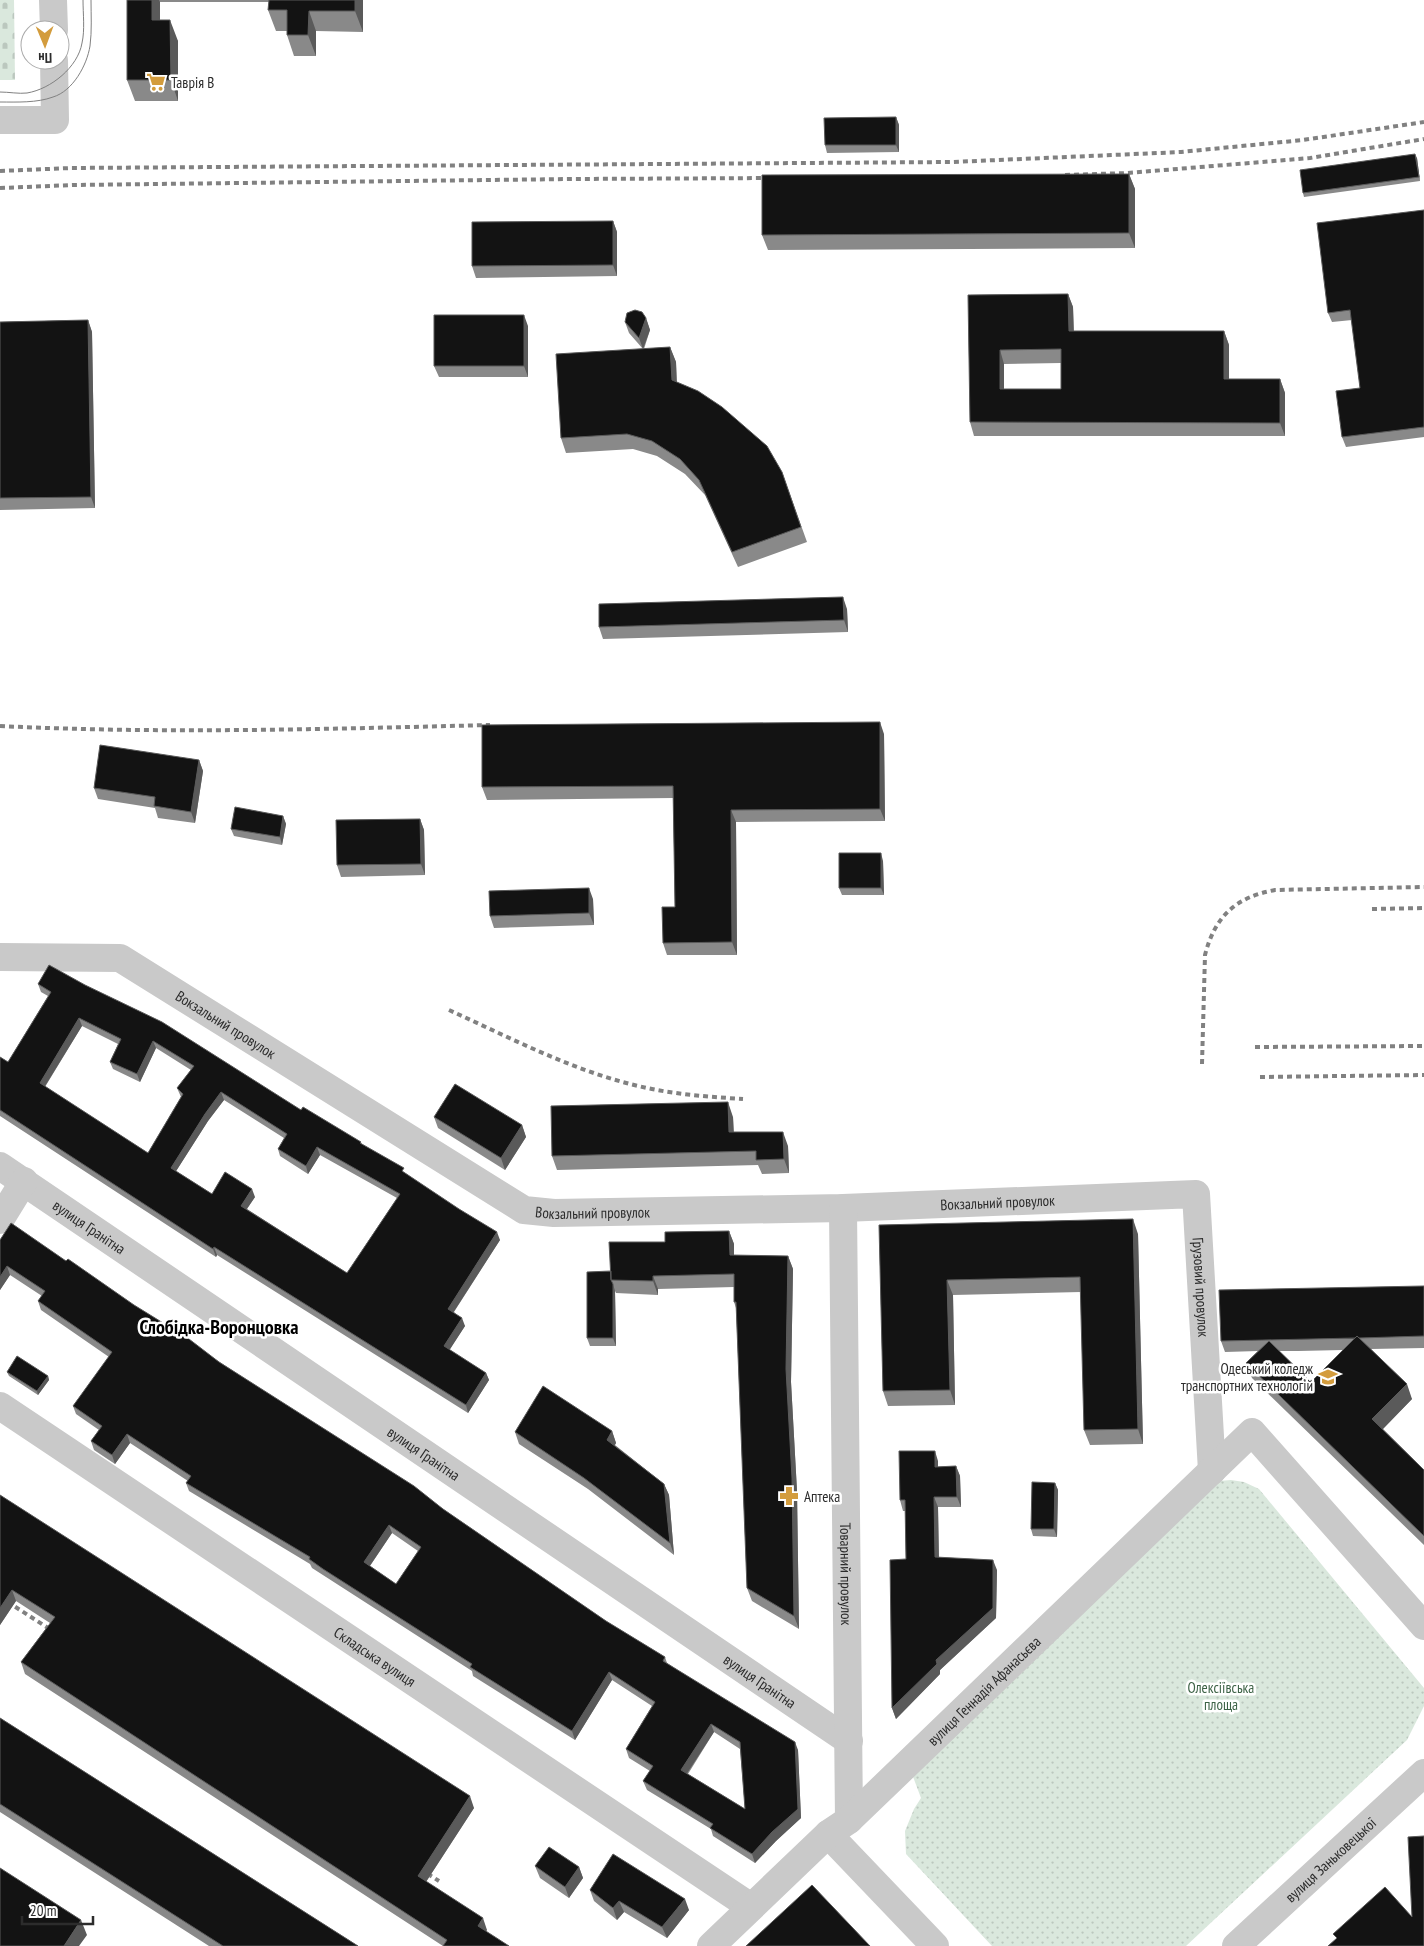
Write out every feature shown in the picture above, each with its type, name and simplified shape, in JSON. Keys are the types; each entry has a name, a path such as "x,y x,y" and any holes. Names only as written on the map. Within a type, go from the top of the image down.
{"street":[{"path":"53,0 54,20"},
{"path":"0,120 55,120 54,70"},
{"name":"Вокзальний провулок","path":"0,957 120,958 524,1210 554,1213 843,1208 1196,1194"},
{"name":"вулиця Гранітна","path":"0,1166 849,1741"},
{"path":"0,1220 24,1181"},
{"name":"Грузовий провулок","path":"1196,1194 1212,1471"},
{"name":"Товарний провулок","path":"838,1827 849,1741 843,1208"},
{"name":"Складська вулиця","path":"0,1406 751,1907"},
{"name":"вулиця Геннадія Афанасьєва","path":"711,1946 1252,1432 1424,1626"},
{"name":"вулиця Заньковецької","path":"1236,1946 1424,1773"},
{"path":"838,1827 936,1946"}],"green space":[{"path":"0,0 14,0 15,80 0,80"},
{"name":"Олексіївська площа","path":"1219,1481 1244,1482 1259,1489 1424,1688 1424,1706 1407,1740 1186,1946 992,1946 906,1854 905,1831 921,1798 912,1774"}],"building":[{"path":"127,0 152,0 152,20 170,20 171,80 127,80"},
{"path":"269,0 355,0 355,11 309,11 308,35 287,35 287,10 268,10"},
{"path":"896,117 896,145 825,145 824,118"},
{"path":"1415,154 1419,177 1303,193 1300,170"},
{"path":"1129,174 1129,233 762,235 762,175"},
{"path":"1424,210 1424,427 1342,437 1336,391 1360,388 1350,310 1328,313 1317,223"},
{"path":"613,221 613,265 472,266 472,222"},
{"path":"1068,294 1069,331 1224,331 1224,379 1280,379 1280,423 970,422 968,295","holes":["1061,349 1061,389 1000,389 1000,350"]},
{"path":"635,310 642,312 646,318 639,338 625,322 627,313"},
{"path":"434,315 524,315 524,366 434,366"},
{"path":"88,320 91,497 0,498 0,322"},
{"path":"670,347 672,380 698,391 722,407 767,446 782,472 801,527 732,552 699,480 680,459 652,441 627,434 561,438 556,354"},
{"path":"843,597 844,620 599,627 599,604"},
{"path":"880,722 880,809 731,810 732,942 663,943 662,907 675,907 673,786 482,787 482,725"},
{"path":"100,745 199,760 191,812 154,806 155,797 94,788"},
{"path":"235,807 283,816 280,837 231,829"},
{"path":"420,819 421,864 337,865 336,820"},
{"path":"839,853 881,853 881,888 839,888"},
{"path":"589,888 589,913 490,916 489,891"},
{"path":"49,965 85,985 162,1022 301,1110 303,1107 404,1168 402,1171 497,1232 448,1309 462,1318 444,1346 486,1373 466,1405 214,1247 213,1249 0,1110 0,1057 8,1062 51,992 38,984","holes":["79,1018 121,1039 110,1062 137,1074 153,1041 194,1066 177,1088 183,1094 148,1153 40,1083","221,1092 287,1134 278,1149 306,1166 317,1147 400,1194 347,1273 241,1206 252,1189 225,1172 212,1194 171,1168"]},
{"path":"455,1084 522,1125 501,1158 434,1117"},
{"path":"728,1102 729,1132 783,1132 784,1159 756,1160 756,1151 552,1156 551,1106"},
{"path":"1133,1219 1138,1429 1084,1430 1080,1277 947,1280 950,1390 883,1391 879,1225"},
{"path":"11,1223 66,1261 68,1259 134,1305 189,1339 219,1362 414,1486 443,1509 606,1621 665,1657 663,1661 795,1742 798,1809 772,1832 752,1854 710,1828 713,1824 643,1781 653,1766 626,1749 655,1702 609,1672 572,1731 470,1667 472,1664 323,1569 309,1559 310,1557 186,1483 191,1476 127,1434 112,1455 91,1441 102,1426 73,1406 112,1352 38,1301 45,1291 7,1266 0,1277 0,1240","holes":["389,1525 421,1547 396,1584 364,1562","711,1724 740,1742 745,1809 681,1770"]},
{"path":"729,1231 730,1255 788,1256 786,1369 792,1478 794,1616 747,1588 734,1274 653,1276 653,1281 611,1280 609,1242 665,1242 665,1232"},
{"path":"611,1271 613,1284 613,1338 587,1338 587,1272"},
{"path":"1424,1286 1424,1336 1359,1338 1357,1336 1355,1338 1221,1341 1219,1290"},
{"path":"1357,1336 1407,1384 1372,1419 1424,1470 1424,1536 1246,1363 1269,1341 1311,1382"},
{"path":"17,1356 48,1376 37,1391 7,1372"},
{"path":"543,1386 612,1431 607,1440 664,1484 670,1543 584,1478 515,1432"},
{"path":"899,1451 935,1451 935,1467 956,1466 957,1497 934,1497 935,1557 993,1560 993,1608 936,1660 937,1664 892,1708 890,1560 906,1559 905,1500 900,1500"},
{"path":"1032,1482 1055,1483 1054,1529 1031,1529"},
{"path":"0,1495 470,1796 418,1876 483,1918 478,1926 509,1946 443,1946 447,1940 21,1662 55,1617 12,1590 0,1608"},
{"path":"0,1718 358,1946 223,1946 0,1804"},
{"path":"1424,1836 1424,1946 1328,1946 1337,1938 1333,1934 1385,1887 1412,1917 1408,1837"},
{"path":"549,1847 579,1867 565,1887 535,1866"},
{"path":"613,1854 685,1899 662,1927 619,1901 613,1908 590,1890"},
{"path":"0,1868 81,1920 64,1946 0,1946"},
{"path":"812,1885 870,1946 746,1946"}],"tram line":[{"path":"0,92 27,93 36,91 62,76 75,60 82,43 84,27 83,0"},
{"path":"0,102 27,102 47,99 60,94 73,83 86,61 90,46 91,0"}],"railway":[{"path":"0,171 71,168 952,162 1181,152 1303,140 1424,122"},
{"path":"1065,175 1128,173 1310,158 1424,139"},
{"path":"0,188 73,185 775,178"},
{"path":"0,726 184,730 490,725"},
{"path":"1202,1064 1205,955 1215,929 1229,910 1249,898 1275,890 1424,887"},
{"path":"1372,909 1424,908"},
{"path":"449,1010 549,1056 626,1083 697,1096 743,1099"},
{"path":"1255,1047 1424,1046"},
{"path":"1260,1077 1424,1075"},
{"path":"0,1597 59,1635"},
{"path":"420,1869 439,1881"}],"place":[{"name":"Таврія В","path":"156,82"},
{"name":"Одеський коледж транспортних технологій","path":"1328,1377"},
{"name":"Аптека","path":"789,1496"}],"district":[{"name":"Слобідка-Воронцовка","path":"219,1327"}]}
